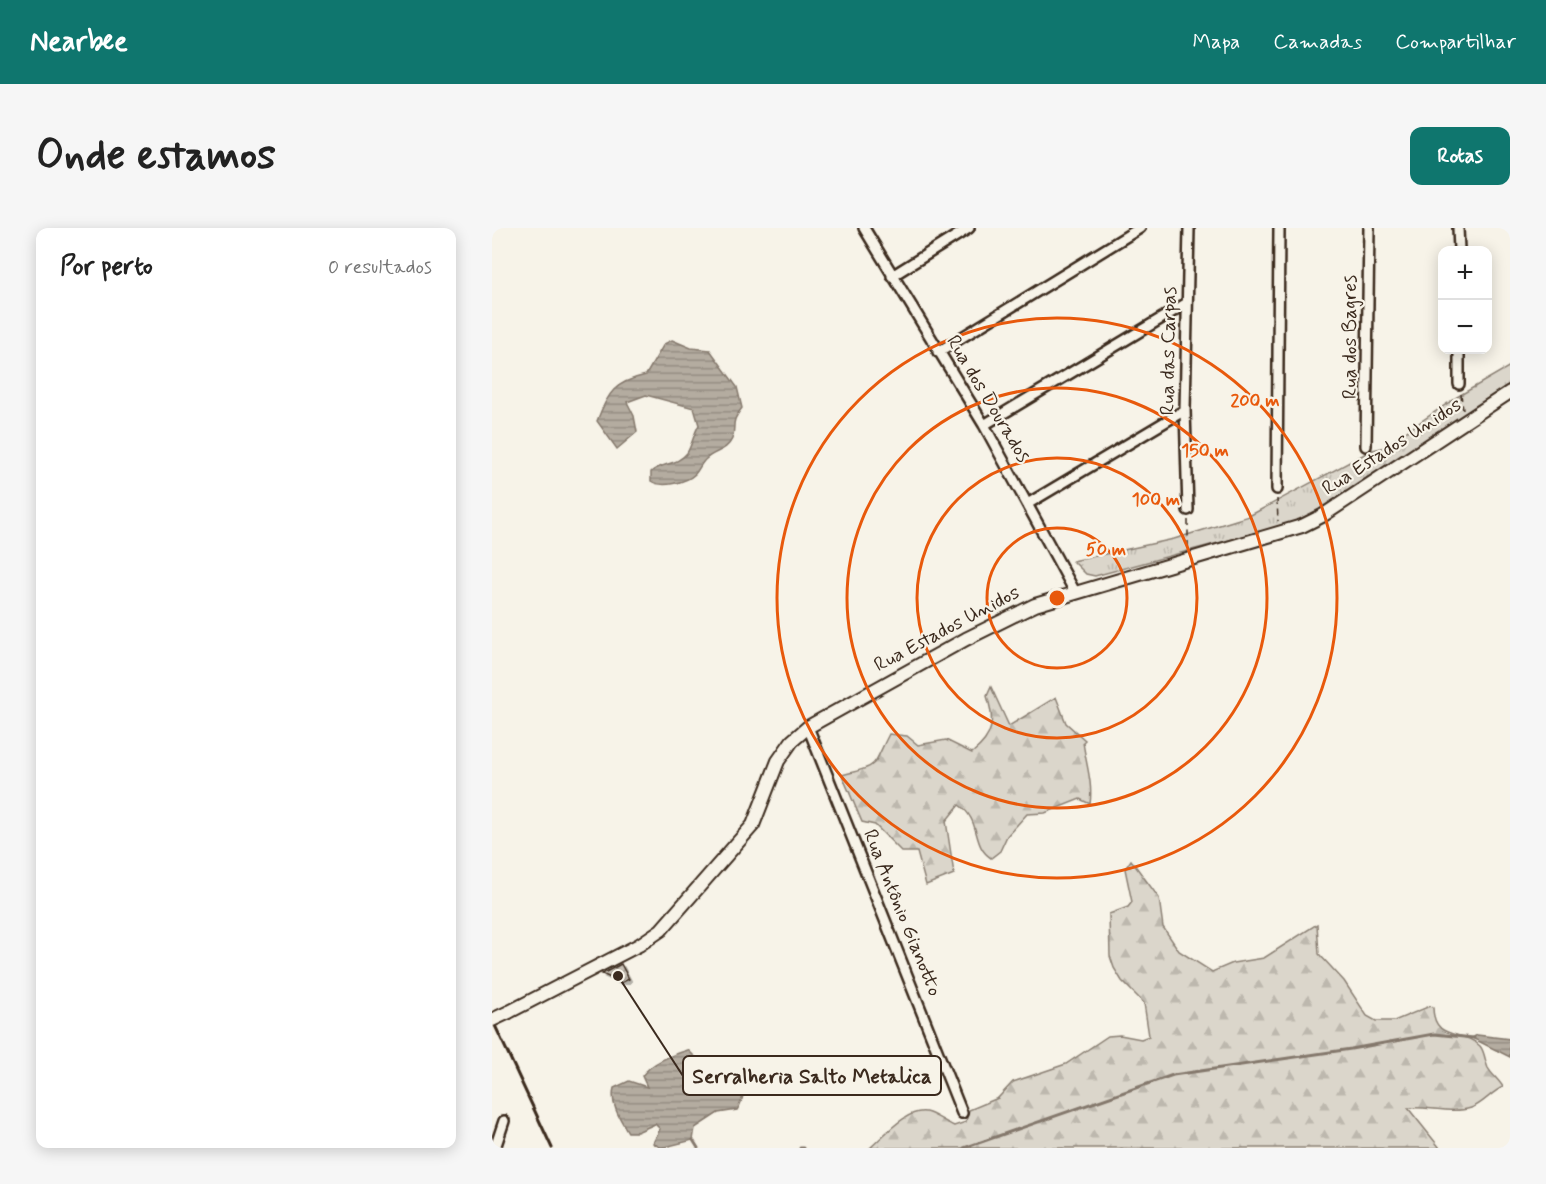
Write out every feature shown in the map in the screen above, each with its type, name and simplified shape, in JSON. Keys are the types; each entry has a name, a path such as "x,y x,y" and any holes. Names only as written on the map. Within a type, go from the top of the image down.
{"street":[{"name":"Rua dos Dourados","path":"864,228 984,425 1029,503 1075,592"},
{"path":"892,276 969,228"},
{"path":"938,352 1140,228"},
{"name":"Rua das Carpas","path":"1188,510 1185,410 1189,228"},
{"path":"1277,489 1279,228"},
{"name":"Rua dos Bagres","path":"1366,446 1368,228"},
{"path":"1458,228 1458,246"},
{"path":"984,425 1187,303"},
{"path":"1459,354 1459,384"},
{"name":"Rua Estados Unidos","path":"492,1020 639,945 661,930 753,825 778,761 792,741 808,728 966,639 1035,605 1278,535 1323,516 1510,392"},
{"path":"1029,503 1185,410"},
{"name":"Rua Antônio Gianotto","path":"808,728 962,1113"},
{"path":"495,1148 504,1121"}],"path":[{"path":"1459,384 1465,423"},
{"path":"1366,446 1376,482"},
{"path":"1277,489 1278,535"},
{"path":"1188,510 1188,560"}],"green space":[{"path":"1510,366 1510,389 1364,487 1303,520 1095,576 1086,574 1073,561 1174,539 1249,516 1372,450 1382,448 1457,397"},
{"path":"991,687 1009,726 1056,697 1066,723 1085,740 1083,742 1090,781 1090,804 1080,799 1045,813 1027,814 1007,836 1000,851 991,858 981,846 971,818 959,805 946,821 954,874 926,885 917,852 902,852 875,825 862,822 842,775 873,764 889,734 907,736 918,745 946,740 972,753 985,740 991,728 991,713 987,696"},
{"path":"1131,860 1159,898 1163,927 1179,951 1212,972 1233,963 1264,958 1317,924 1319,954 1344,981 1367,1016 1376,1021 1394,1021 1430,1006 1433,1008 1438,1026 1480,1046 1488,1068 1503,1087 1475,1106 1464,1110 1408,1108 1440,1148 870,1148 897,1123 913,1114 929,1113 954,1126 966,1122 969,1110 998,1098 1013,1082 1066,1064 1108,1036 1120,1035 1141,1039 1149,1036 1144,1003 1122,981 1110,956 1109,914 1128,907 1132,902 1125,869"}],"shaded area":[{"path":"672,340 691,348 710,350 737,387 742,408 734,421 732,439 727,446 709,456 686,480 673,484 661,484 651,481 651,472 679,460 687,453 699,425 694,408 646,395 627,402 634,416 637,432 617,449 597,421 614,390 627,381 646,375 664,344"},
{"path":"1477,1035 1510,1039 1510,1057 1472,1038"},
{"path":"688,1050 710,1067 737,1076 742,1085 743,1097 737,1110 718,1113 695,1128 693,1140 661,1148 653,1143 660,1129 655,1124 637,1132 628,1132 613,1100 614,1088 629,1081 647,1087 642,1076 646,1071 675,1054"}],"building":[{"path":"621,964 629,979 621,983 602,974"}],"waterway":[{"path":"964,1148 1173,1075 1351,1049 1434,1034 1474,1038"},
{"path":"693,1140 698,1148"}],"railway":[{"path":"492,1019 552,1148"}],"place":[{"name":"Serralheria Salto Metalica","path":"618,976"}]}
